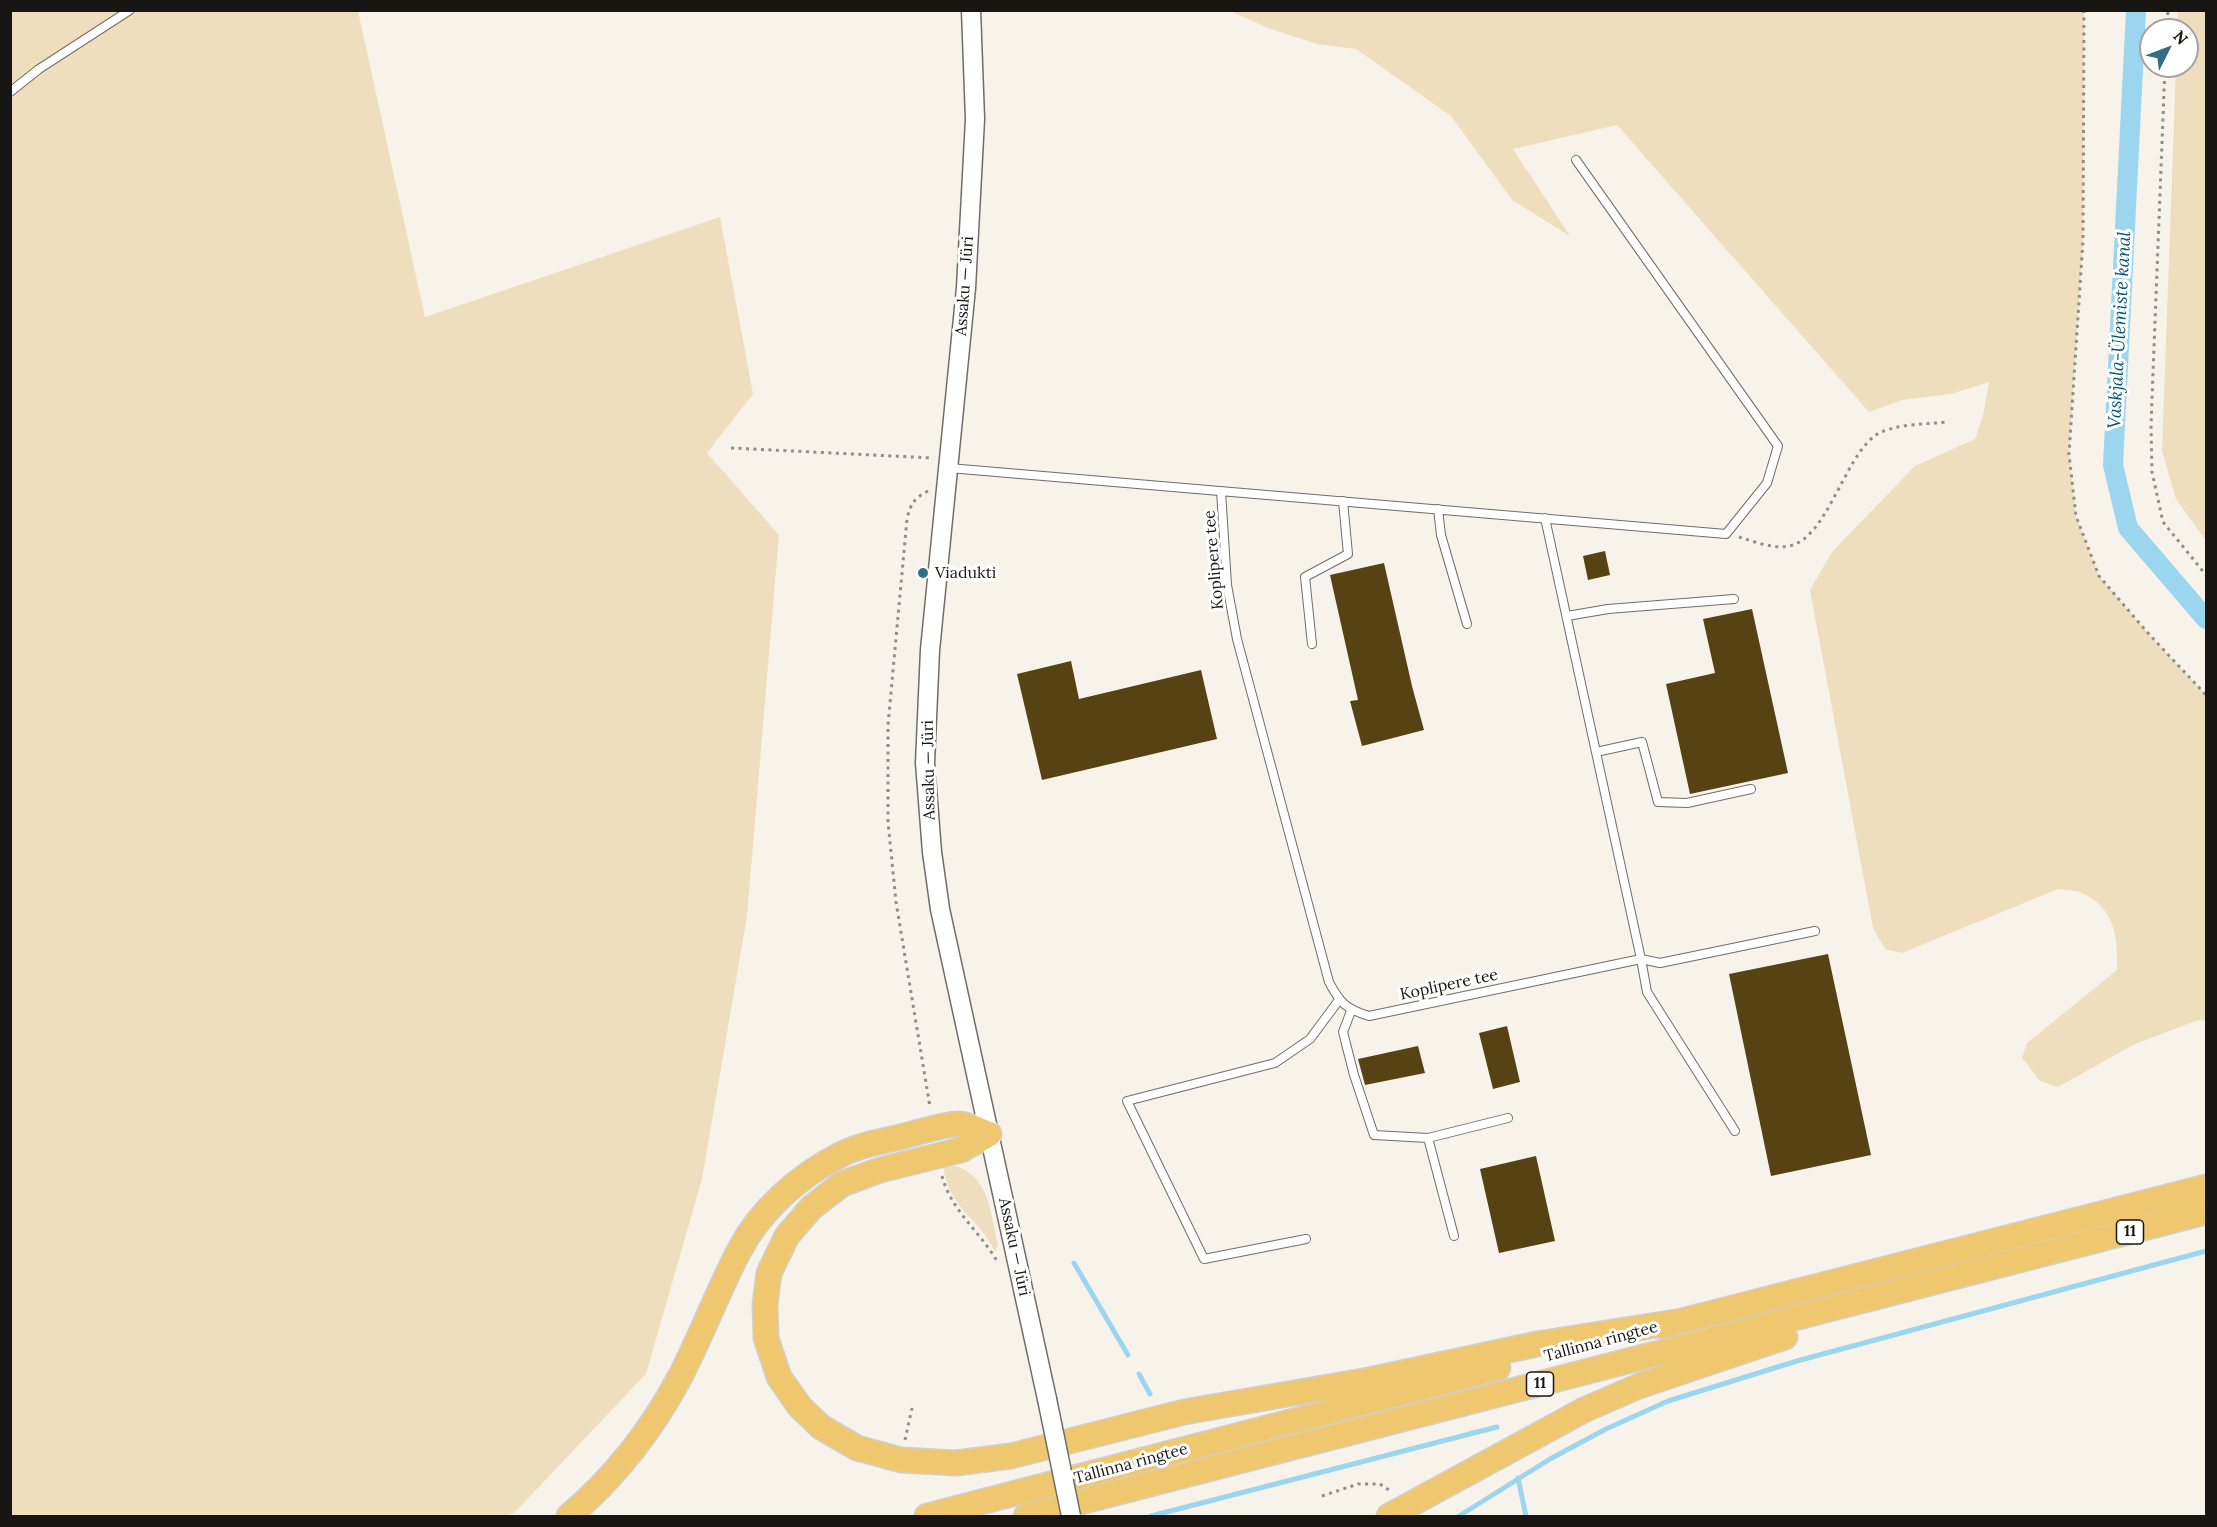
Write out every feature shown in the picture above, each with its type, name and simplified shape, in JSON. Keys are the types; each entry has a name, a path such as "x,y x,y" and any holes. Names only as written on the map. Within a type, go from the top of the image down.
{"highway":[{"path":"568,1516 593,1496 611,1477 655,1418 680,1376 740,1249 761,1219 782,1195 809,1173 841,1154 873,1143 960,1124 989,1134"},
{"path":"989,1134 961,1150 898,1164 842,1184 811,1208 787,1236 769,1273 765,1305 766,1338 779,1377 800,1407 821,1427 856,1448 901,1460 956,1463 1011,1456 1184,1412 1369,1380 1537,1344 1676,1322"},
{"name":"Tallinna ringtee","path":"1026,1516 1872,1286 2206,1187"},
{"name":"Tallinna ringtee","path":"927,1516 1676,1322 2054,1251 2206,1212"},
{"path":"1397,1512 1584,1410 1639,1386 1759,1344 1944,1293 2054,1251"}],"street":[{"name":"Assaku — Jüri","path":"971,10 975,119 966,288 930,650 926,763 932,852 940,909 1071,1516"}],"lane":[{"path":"10,92 39,69 130,10"},
{"path":"1576,160 1778,446 1767,483 1726,534"},
{"name":"Koplipere tee","path":"949,463 1221,491 1726,534"},
{"name":"Koplipere tee","path":"1221,491 1227,585 1237,639 1329,982 1339,1000 1352,1011 1369,1016 1641,959 1660,963 1815,930"},
{"path":"1312,644 1305,577 1348,554 1343,501"},
{"path":"1438,509 1441,535 1467,624"},
{"path":"1545,518 1647,992 1735,1131"},
{"path":"1567,616 1608,609 1734,599"},
{"path":"1596,752 1642,742 1658,802 1687,802 1751,789"},
{"path":"1306,1239 1204,1259 1127,1101 1275,1063 1310,1039 1339,1000"},
{"path":"1352,1011 1343,1032 1354,1075 1374,1135 1428,1138 1508,1118"},
{"path":"1428,1138 1454,1236"}],"path":[{"path":"2084,10 2083,240 2069,454 2076,516 2099,576 2147,632 2206,694"},
{"path":"2165,78 2151,425 2152,472 2163,522 2206,575"},
{"path":"1726,534 1769,546 1790,546 1807,536 1820,522 1861,451 1876,435 1896,428 1948,422"},
{"path":"731,448 949,463"},
{"path":"931,1109 892,868 887,802 888,724 903,555 910,506 918,496 947,487"},
{"path":"941,1174 957,1210 992,1252 1001,1271"},
{"path":"901,1460 912,1408"},
{"path":"1322,1496 1358,1484 1380,1484 1395,1494 1397,1512"}],"shaded area":[{"path":"10,11 358,11 425,317 720,217 753,394 707,453 779,535 747,916 702,1179 646,1374 514,1513 503,1516 11,1516"},
{"path":"1230,11 2084,11 2083,240 2069,454 2076,516 2099,576 2206,695 2206,1021 2198,1020 2133,1045 2058,1087 2040,1081 2022,1058 2027,1043 2117,970 2117,948 2113,927 2104,910 2096,902 2080,892 2058,889 1902,953 1885,949 1873,928 1810,590 1832,552 1915,466 1975,439 1983,416 1989,382 1951,394 1902,400 1869,412 1617,125 1513,149 1570,236 1512,200 1451,116 1356,49 1317,44 1271,29"},
{"path":"2178,11 2206,11 2206,541 2176,499 2162,451 2176,78 2199,78 2199,18 2178,18"},
{"path":"951,1165 964,1169 981,1185 993,1220 998,1245 995,1252 989,1240 952,1194 943,1167"}],"building":[{"path":"1605,551 1610,575 1588,580 1583,556"},
{"path":"1384,563 1424,730 1362,746 1350,701 1358,700 1330,575"},
{"path":"1752,609 1788,773 1690,794 1666,684 1715,673 1703,619"},
{"path":"1071,661 1079,699 1201,670 1217,739 1042,780 1017,674"},
{"path":"1828,954 1871,1155 1771,1176 1729,974"},
{"path":"1507,1026 1520,1082 1493,1089 1479,1033"},
{"path":"1418,1046 1425,1073 1365,1085 1358,1059"},
{"path":"1536,1156 1555,1241 1499,1253 1480,1169"}],"waterway":[{"name":"Vaskjala-Ülemiste kanal","path":"2136,10 2113,465 2128,528 2206,619"},
{"path":"1459,1516 1550,1459 1606,1429 1668,1401 1797,1361 2206,1251"},
{"path":"1074,1263 1128,1355"},
{"path":"1139,1374 1150,1394"},
{"path":"1151,1516 1497,1427"},
{"path":"1518,1478 1526,1516"}],"place":[{"name":"Viadukti","path":"923,573"}]}
